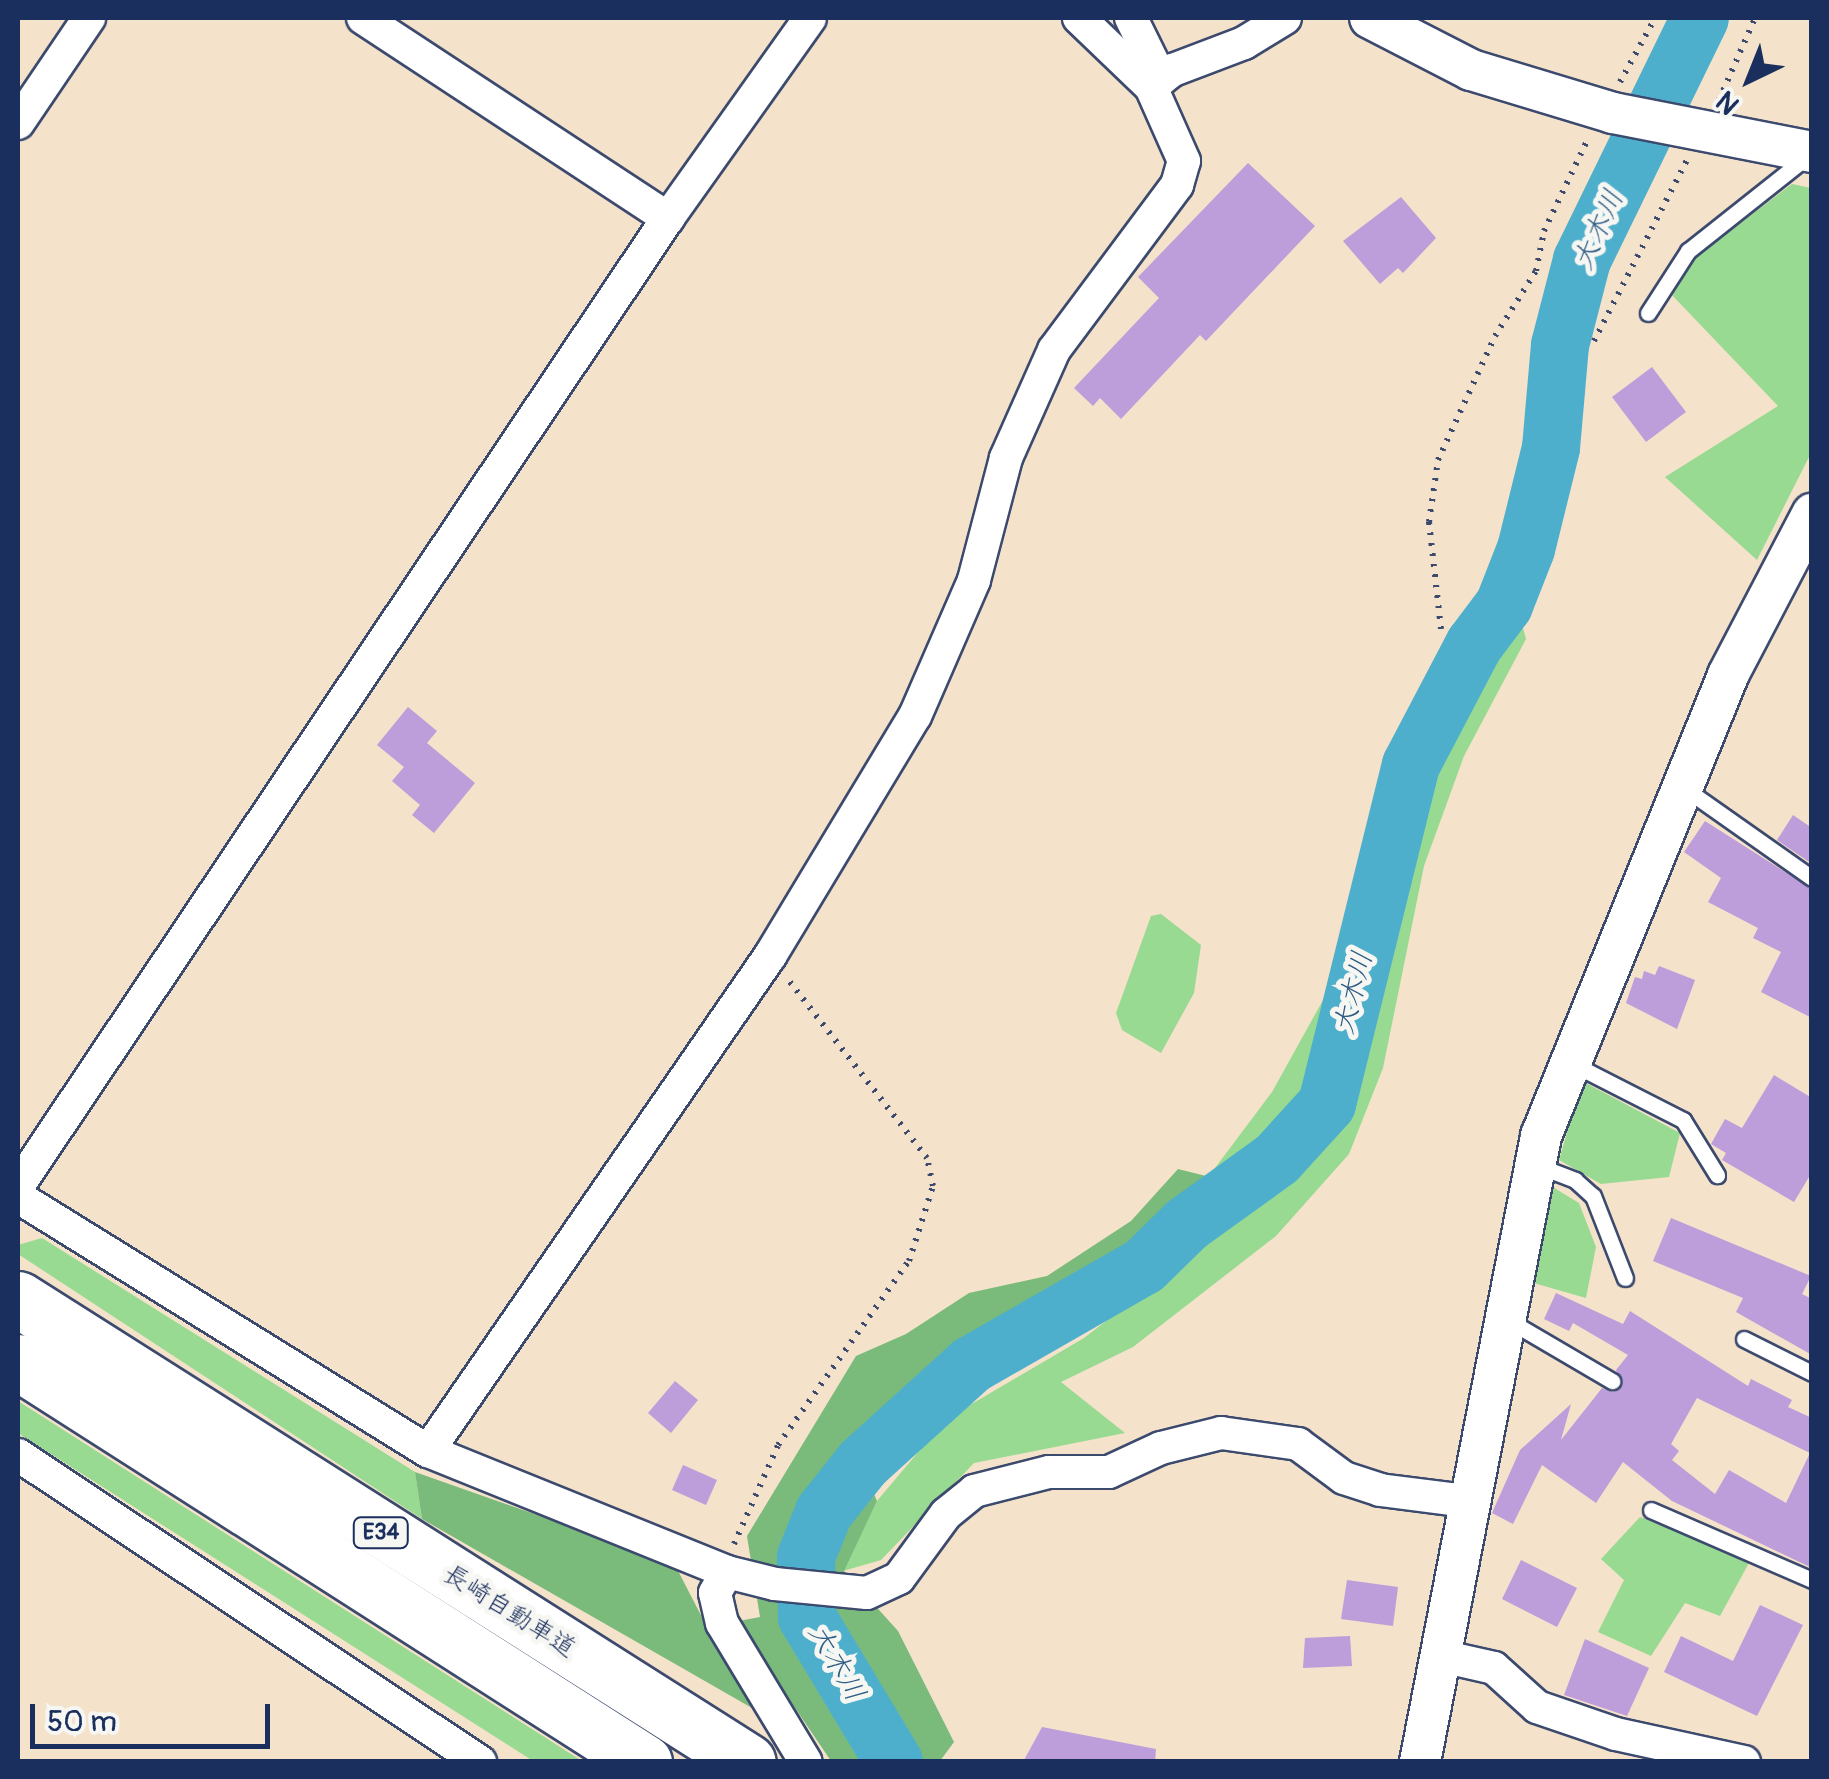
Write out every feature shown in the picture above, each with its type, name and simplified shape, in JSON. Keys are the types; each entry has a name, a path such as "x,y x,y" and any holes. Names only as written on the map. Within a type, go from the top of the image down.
{"highway":[{"name":"長崎自動車道","path":"18,1299 748,1762"},
{"name":"E34","path":"18,1362 644,1762"}],"street":[{"path":"18,123 90,18"},
{"path":"363,18 668,218"},
{"path":"18,1186 668,218 810,18"},
{"path":"1079,18 1156,83"},
{"path":"428,1451 770,956 915,716 974,580 1006,458 1054,350 1177,185 1184,161 1131,18"},
{"path":"1156,83 1284,18"},
{"path":"1370,18 1472,70 1608,112 1811,152"},
{"path":"1420,1762 1466,1501 1534,1165 1570,1063 1728,675 1812,514"},
{"path":"18,1197 428,1451 727,1572 775,1584 867,1592 899,1578 946,1514 974,1491 1048,1472 1109,1472 1161,1448 1221,1434 1298,1444 1344,1478 1380,1490 1466,1501"},
{"path":"18,1456 480,1762"},
{"path":"727,1572 715,1592 722,1623 806,1762"},
{"path":"1441,1656 1494,1668 1537,1707 1616,1734 1744,1762"}],"lane":[{"path":"1648,314 1688,250 1780,184 1811,152"},
{"path":"1683,787 1812,878"},
{"path":"1570,1063 1683,1120 1717,1175"},
{"path":"1534,1165 1575,1180 1592,1196 1625,1278"},
{"path":"1504,1318 1612,1381"},
{"path":"1744,1339 1812,1374"},
{"path":"1651,1510 1812,1580"}],"path":[{"path":"1441,629 1429,522 1438,460 1494,336 1536,272 1544,231 1655,18"},
{"path":"1594,341 1694,130 1754,18"},
{"path":"727,1572 757,1484 909,1261 933,1186 927,1158 770,956"}],"green space":[{"path":"1792,184 1811,188 1811,453 1757,560 1665,477 1778,406 1671,294 1693,259"},
{"path":"1518,609 1526,639 1464,756 1424,866 1383,1068 1349,1154 1276,1236 1133,1347 1061,1382 1125,1433 974,1463 881,1560 843,1571 877,1501 946,1419 1084,1338 1266,1198 1334,1117 1354,1066 1426,763 1479,658"},
{"path":"1161,914 1201,945 1194,993 1161,1053 1122,1030 1116,1013 1151,916"},
{"path":"1348,955 1335,1026 1301,1100 1182,1212 1272,1092"},
{"path":"1582,1081 1680,1133 1669,1177 1601,1184 1559,1160"},
{"path":"1178,1169 1214,1178 1129,1265 962,1351 856,1452 877,1501 844,1571 898,1631 954,1742 940,1761 831,1761 789,1699 752,1708 422,1519 415,1472 674,1563 707,1627 760,1617 747,1536 856,1356 906,1334 969,1293 1047,1276 1131,1221"},
{"path":"1551,1186 1579,1203 1596,1247 1586,1298 1523,1280"},
{"path":"42,1238 415,1472 422,1519 18,1254 18,1245"},
{"path":"18,1401 582,1761 533,1761 18,1433"},
{"path":"1640,1517 1750,1561 1720,1616 1685,1603 1651,1656 1598,1632 1624,1580 1601,1559"}],"building":[{"path":"1248,163 1315,226 1206,341 1200,335 1121,419 1100,398 1093,406 1074,388 1159,298 1138,277"},
{"path":"1401,197 1436,238 1403,273 1398,268 1380,284 1343,241"},
{"path":"1652,367 1686,412 1646,442 1612,397"},
{"path":"408,707 437,731 427,743 475,783 434,833 412,815 420,805 392,781 404,767 377,745"},
{"path":"1793,815 1812,828 1812,864 1777,840"},
{"path":"1705,821 1812,889 1812,1018 1761,992 1781,952 1753,938 1758,928 1708,902 1721,878 1684,852"},
{"path":"1659,966 1695,980 1677,1029 1626,1003 1635,977 1642,979 1644,971 1655,975"},
{"path":"1774,1075 1812,1098 1812,1172 1794,1202 1722,1160 1726,1153 1711,1144 1725,1119 1742,1128"},
{"path":"1671,1218 1811,1276 1802,1294 1812,1299 1812,1355 1736,1312 1743,1298 1653,1261"},
{"path":"1556,1293 1623,1324 1630,1311 1748,1386 1751,1379 1792,1400 1788,1407 1812,1418 1812,1568 1672,1501 1623,1462 1596,1503 1542,1465 1513,1524 1492,1513 1520,1450 1571,1404 1561,1440 1602,1388 1613,1392 1622,1386 1616,1370 1628,1355 1573,1323 1569,1331 1544,1319","holes":["1697,1398 1810,1453 1786,1503 1729,1470 1715,1494 1672,1460 1679,1451 1671,1444"]},
{"path":"675,1381 698,1400 671,1433 648,1413"},
{"path":"683,1465 717,1480 706,1505 672,1490"},
{"path":"1521,1560 1577,1588 1557,1627 1502,1599"},
{"path":"1347,1580 1398,1587 1393,1626 1341,1619"},
{"path":"1760,1605 1803,1625 1757,1716 1664,1672 1681,1636 1733,1661"},
{"path":"1350,1636 1352,1666 1303,1668 1305,1638"},
{"path":"1585,1639 1649,1668 1627,1716 1564,1695"},
{"path":"1042,1727 1156,1749 1155,1762 1023,1762"}],"waterway":[{"name":"大木川","path":"894,1762 807,1617 806,1557 824,1512 863,1463 971,1365 1144,1266 1187,1224 1277,1159 1327,1104 1411,765 1474,645 1504,605 1526,549 1551,448 1560,345 1582,260 1700,18"}]}
